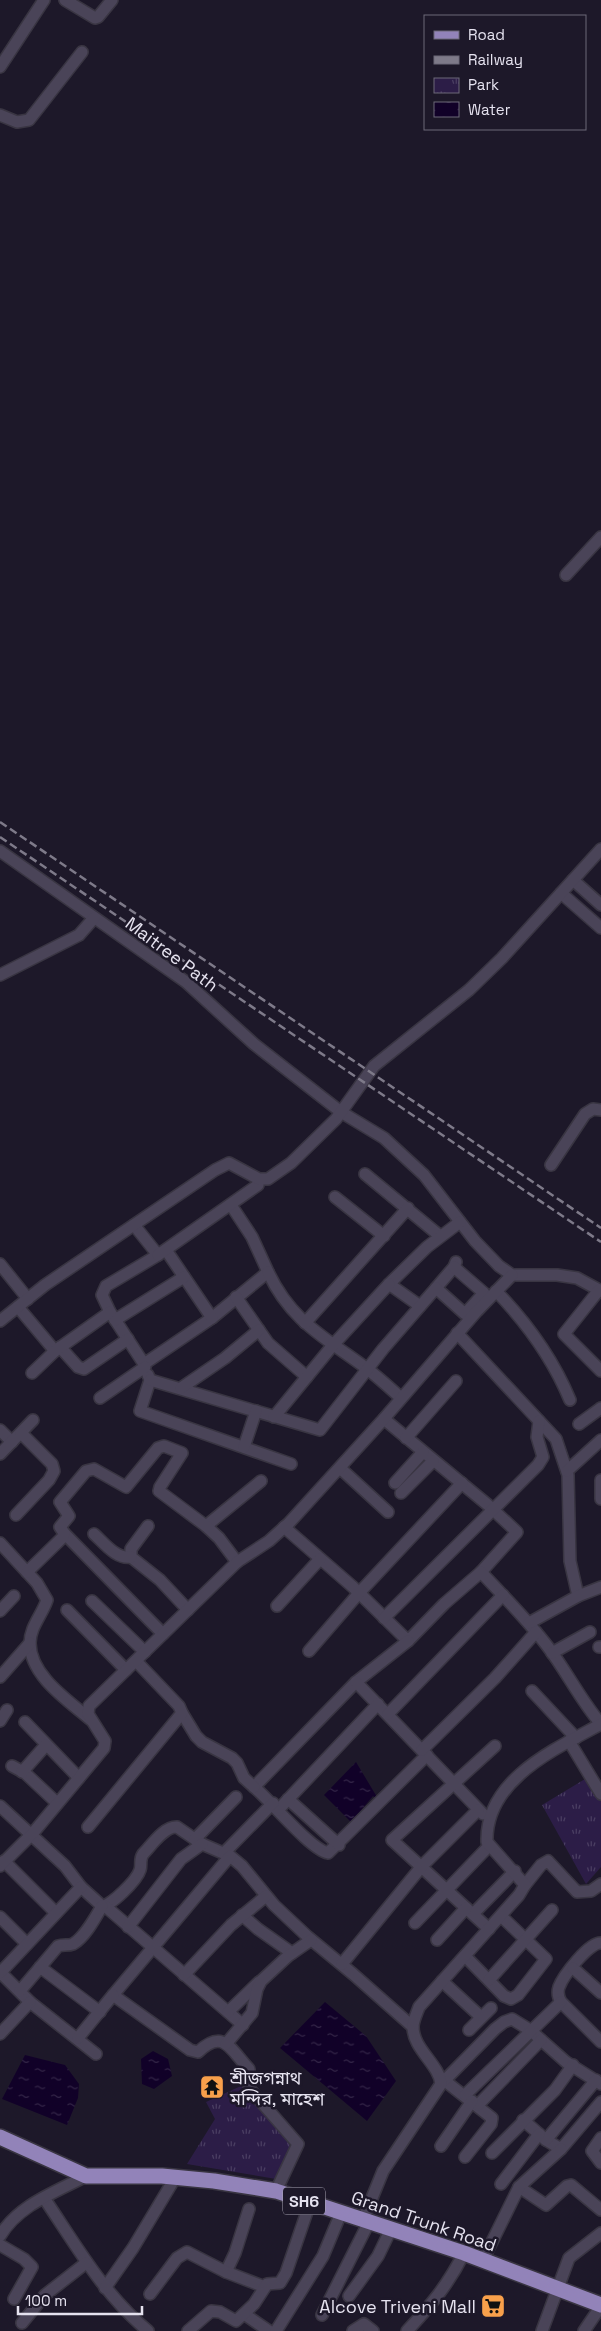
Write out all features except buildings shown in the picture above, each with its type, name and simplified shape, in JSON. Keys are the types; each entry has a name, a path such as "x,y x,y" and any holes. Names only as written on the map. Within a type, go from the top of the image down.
{"main road":[{"name":"Grand Trunk Road","path":"0,2137 86,2176 143,2175 214,2181 276,2191 483,2260 601,2305"}],"street":[{"path":"0,67 44,0"},
{"path":"65,0 78,10 95,18 112,0"},
{"path":"0,115 17,122 29,120 82,52"},
{"path":"566,575 601,537"},
{"path":"0,1321 28,1299 214,1170 229,1163 259,1179 268,1179 292,1163 341,1112 374,1066 468,990 502,958 601,849"},
{"name":"Maitree Path","path":"0,850 186,982 254,1044 341,1112 384,1138 424,1175 487,1254 512,1276"},
{"path":"573,880 601,905"},
{"path":"561,893 601,928"},
{"path":"0,975 79,935 94,918"},
{"path":"551,1165 585,1114 593,1109 601,1110"},
{"path":"364,1174 440,1236"},
{"path":"258,1185 162,1253 106,1286 103,1299 144,1365 150,1380 140,1411 291,1464"},
{"path":"335,1197 384,1236"},
{"path":"231,1205 252,1237 268,1272 290,1310 333,1345 367,1369 401,1398"},
{"path":"305,1323 408,1208"},
{"path":"274,1417 333,1345 389,1284 440,1236 460,1222"},
{"path":"134,1225 184,1277 212,1318"},
{"path":"0,1264 28,1299"},
{"path":"150,1380 320,1430 367,1369 455,1264 484,1293 465,1314 436,1288"},
{"path":"100,1398 212,1318 268,1272"},
{"path":"56,1913 2,1864 30,1836 104,1748 106,1741 88,1714 89,1706 237,1562 269,1541 284,1527 340,1468 496,1291 512,1276 557,1275 577,1278 600,1290 564,1334 601,1371"},
{"path":"32,1374 58,1349 184,1277"},
{"path":"389,1284 420,1306"},
{"path":"496,1291 518,1314 564,1384 570,1400"},
{"path":"236,1297 268,1343 307,1377"},
{"path":"18,1307 58,1349 78,1367 84,1369 128,1339"},
{"path":"181,1388 225,1358 259,1330"},
{"path":"457,1333 556,1439 566,1471 570,1561 578,1596"},
{"path":"406,1438 456,1381"},
{"path":"578,1424 601,1408"},
{"path":"244,1447 256,1411"},
{"path":"254,1787 356,1682 408,1641 444,1604 481,1572 517,1532 493,1509 384,1419"},
{"path":"0,1454 33,1420"},
{"path":"384,1618 541,1461 542,1453 537,1437 539,1420"},
{"path":"0,1430 12,1442"},
{"path":"16,1515 49,1480 54,1471 52,1464 21,1433"},
{"path":"566,1471 601,1440"},
{"path":"163,1634 60,1527 69,1516 60,1502 86,1470 94,1469 126,1487 158,1448 164,1446 182,1453 159,1491 206,1526 219,1538 237,1562"},
{"path":"424,1452 398,1488 433,1461"},
{"path":"340,1468 388,1512"},
{"path":"601,1480 601,1498"},
{"path":"206,1526 261,1481"},
{"path":"309,1651 359,1593 462,1483"},
{"path":"131,1557 131,1549 148,1526"},
{"path":"284,1527 359,1593 408,1641"},
{"path":"27,1572 59,1542 64,1533"},
{"path":"94,1534 118,1556 131,1557 160,1580 188,1610"},
{"path":"0,1544 37,1583 47,1600 32,1630 30,1643 32,1656 40,1670 57,1691 92,1720"},
{"path":"277,1606 320,1559"},
{"path":"481,1572 529,1623 601,1724 543,1755 519,1773 493,1808 486,1835 487,1842 525,1885"},
{"path":"529,1623 578,1596 601,1587"},
{"path":"388,1714 503,1595"},
{"path":"0,1611 14,1596"},
{"path":"92,1601 145,1652"},
{"path":"67,1610 126,1670"},
{"path":"136,1661 179,1706 196,1736 207,1745 232,1758 237,1763 244,1778 324,1852 331,1852 536,1632"},
{"path":"552,1653 590,1632"},
{"path":"0,1677 30,1643"},
{"path":"356,1682 456,1784 478,1810 490,1820"},
{"path":"532,1691 573,1740 601,1794"},
{"path":"78,2038 151,1947 176,1922 227,1854 275,1806 288,1799 378,1704"},
{"path":"0,1721 7,1710"},
{"path":"88,1827 182,1713"},
{"path":"25,1722 80,1778"},
{"path":"46,1745 17,1769 57,1803"},
{"path":"489,1929 392,1840 496,1746"},
{"path":"128,1926 181,1859 236,1797"},
{"path":"288,1799 339,1845"},
{"path":"0,1806 30,1836 65,1866 81,1887 243,2025"},
{"path":"342,1964 422,1866 478,1810"},
{"path":"20,1991 58,1946 72,1944 77,1941 103,1906 115,1900 136,1877 143,1854 166,1830 176,1827 198,1841 227,1854 242,1866 266,1896 311,1940 342,1964 413,2027 421,2048 443,2078 472,2100 493,2120 465,2157"},
{"path":"415,1923 490,1846"},
{"path":"413,2027 419,2007 501,1916 541,1865 548,1861 577,1892 591,1891 601,1884"},
{"path":"437,1940 514,1871"},
{"path":"81,1887 0,1972 30,2002 96,2054"},
{"path":"184,1976 242,1915 266,1896"},
{"path":"489,1980 552,1910"},
{"path":"242,1915 252,1925 292,1953"},
{"path":"465,1956 504,1996 511,1999 518,1995 546,1960 501,1916"},
{"path":"0,1917 27,1944"},
{"path":"228,2012 246,1993 292,1953 311,1940"},
{"path":"601,1943 591,1945 559,1988 558,1996 561,2002 601,2042"},
{"path":"40,1967 100,2012"},
{"path":"573,1968 601,1993"},
{"path":"226,2044 243,2025 255,2006 257,1989 261,1981"},
{"path":"442,1981 481,2017"},
{"path":"113,1995 194,2053 198,2052 212,2040 218,2040 226,2044 249,2069 248,2088 298,2144 276,2191"},
{"path":"0,2034 30,2002"},
{"path":"441,2146 472,2100 530,2030 561,2002"},
{"path":"469,2030 491,2008"},
{"path":"322,2315 366,2221 384,2171 441,2084 443,2078 504,2022 515,2020 542,2040 558,2056 598,2082 543,2137 501,2184"},
{"path":"472,2100 542,2040"},
{"path":"492,2153 555,2090 573,2065"},
{"path":"483,2260 519,2187 561,2149 601,2102"},
{"path":"523,2120 561,2149"},
{"path":"601,2138 592,2151 601,2163"},
{"path":"0,2236 18,2214 86,2176"},
{"path":"105,2288 133,2248 175,2178"},
{"path":"519,2187 546,2205 567,2186 571,2185 601,2210"},
{"path":"44,2198 86,2263 105,2288 144,2330"},
{"path":"188,2331 211,2311 220,2312 234,2321 244,2314 268,2284 277,2284 282,2280 310,2203"},
{"path":"226,2272 235,2253 249,2209"},
{"path":"276,2331 323,2256 341,2213"},
{"path":"349,2296 378,2256 391,2229"},
{"path":"542,2331 569,2258 601,2233"},
{"path":"0,2245 30,2263 32,2267 14,2299"},
{"path":"150,2294 181,2254 187,2252 226,2272 265,2287"},
{"path":"407,2331 451,2279 464,2254"},
{"path":"22,2324 46,2295 86,2263"},
{"path":"584,2331 601,2305"},
{"path":"244,2314 269,2331"},
{"path":"353,2331 364,2324 373,2331"}],"green space":[{"path":"590,1776 601,1800 601,1867 586,1884 542,1805"},
{"path":"241,2086 254,2094 296,2141 282,2180 187,2164 215,2119 206,2102"}],"water":[{"path":"356,1762 380,1802 373,1796 351,1822 324,1795"},
{"path":"325,2002 366,2036 396,2081 367,2121 280,2048"},
{"path":"153,2051 168,2059 172,2076 154,2089 142,2084 141,2059"},
{"path":"25,2055 65,2065 79,2084 78,2098 67,2125 2,2099"}],"railway":[{"path":"0,822 601,1228"},
{"path":"0,837 601,1242"}],"place":[{"name":"শ্রীজগন্নাথ মন্দির, মাহেশ","path":"212,2087"},
{"name":"Alcove Triveni Mall","path":"493,2306"}]}
